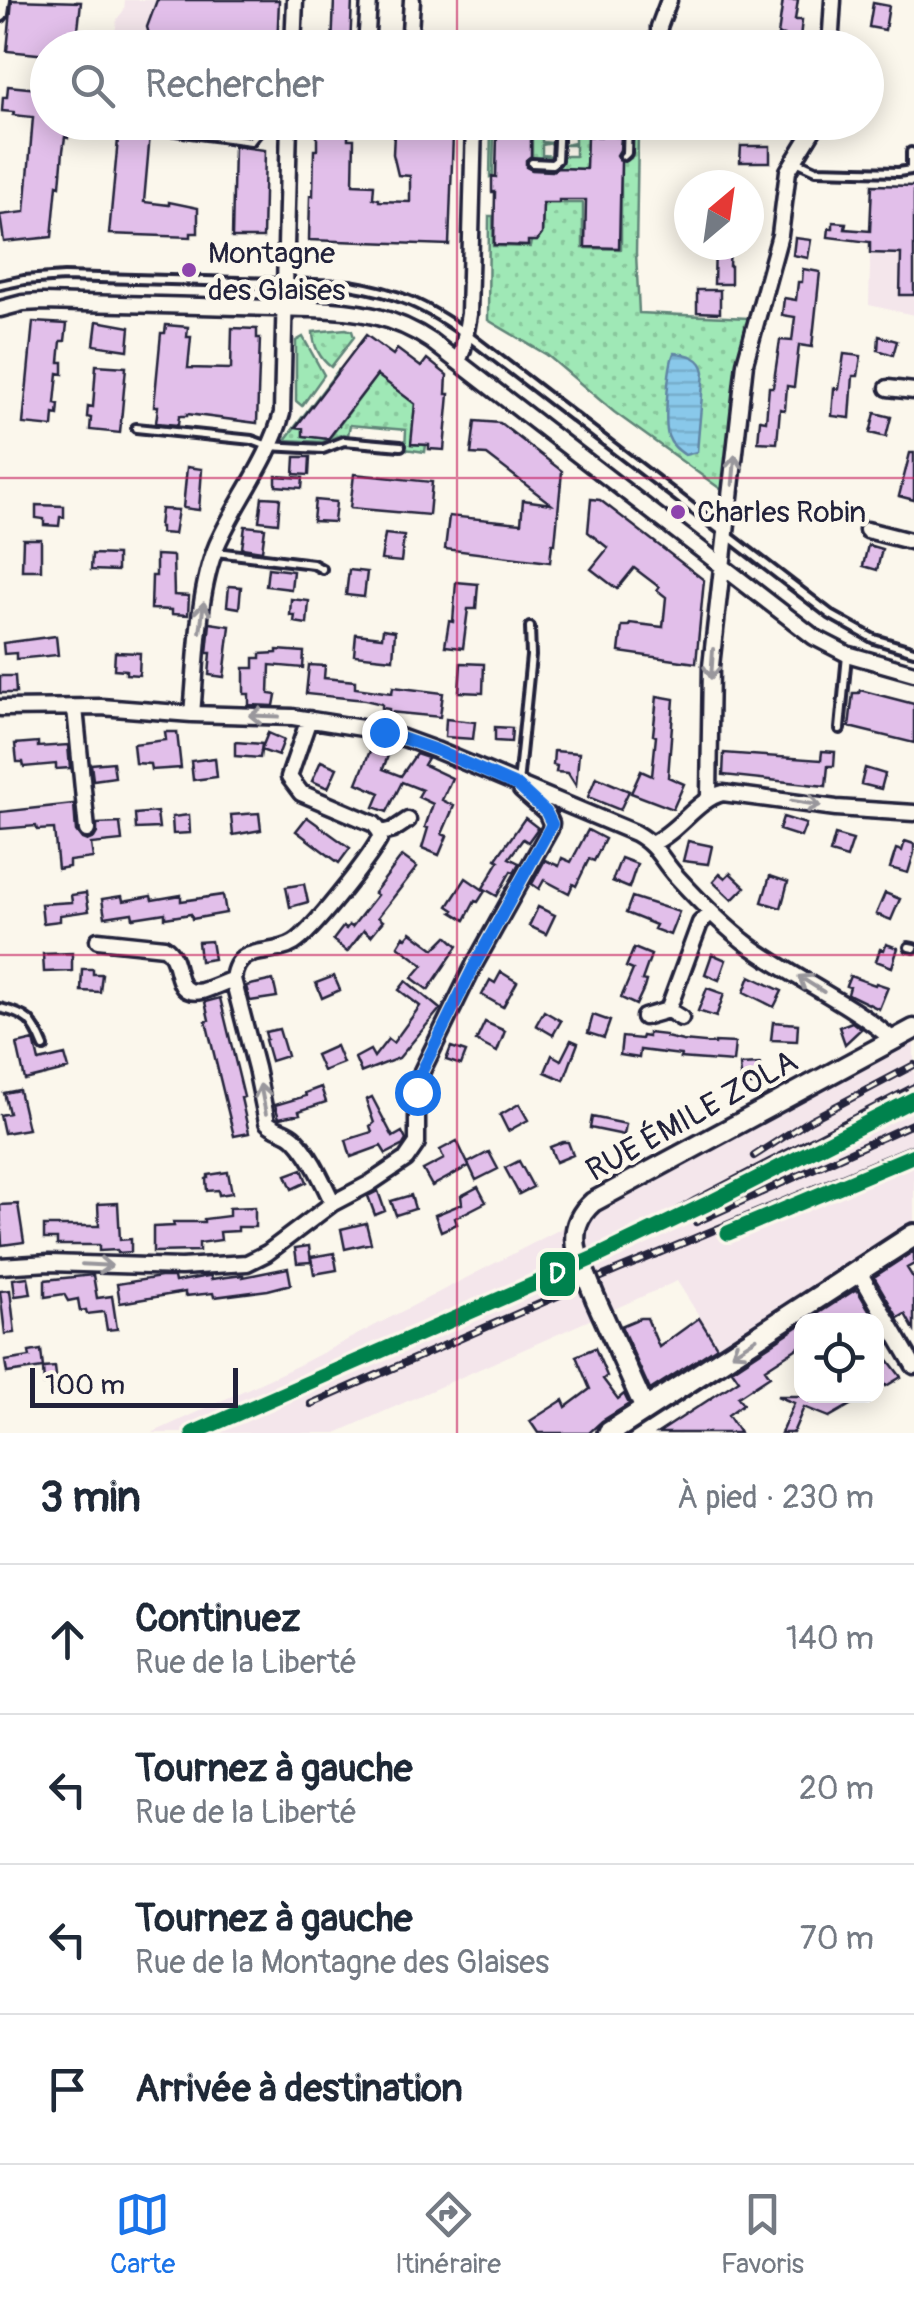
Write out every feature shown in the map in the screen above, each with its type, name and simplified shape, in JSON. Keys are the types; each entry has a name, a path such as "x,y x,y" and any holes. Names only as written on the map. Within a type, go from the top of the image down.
{"main road":[{"path":"609,1433 914,1236"}],"street":[{"path":"0,14 2,0"},
{"path":"295,30 296,0"},
{"path":"367,30 369,0"},
{"path":"410,30 412,0"},
{"path":"660,30 669,0"},
{"path":"831,30 833,0"},
{"path":"192,714 202,606 215,552 282,413 288,140"},
{"path":"458,362 469,314 474,140"},
{"path":"710,796 712,666 745,364 780,235 785,182 806,140"},
{"path":"0,309 42,302 354,311 416,330 814,637 848,654 914,673"},
{"path":"888,388 914,391"},
{"path":"867,530 914,542"},
{"path":"0,708 309,718 403,738 653,843 676,876 749,945 892,1039"},
{"path":"76,708 87,830"},
{"path":"309,718 288,778 302,793 374,824 380,833"},
{"path":"0,1266 49,1262 164,1267 247,1263 267,1253 333,1203 406,1159 417,1143 417,1092 422,1071 479,956 552,824 546,812 518,786"},
{"path":"653,843 667,837 710,796 723,793 836,808 914,813"},
{"path":"380,833 408,820"},
{"path":"333,1203 316,1168 293,1136 267,1122 233,980 236,966 244,956 288,946 306,933 375,847 380,833"},
{"path":"644,1017 674,1014 698,929 711,912"},
{"path":"98,940 164,947 176,959 181,986 188,990 197,992 233,980"},
{"name":"RUE ÉMILE ZOLA","path":"645,1410 576,1253 576,1226 583,1212 593,1202 914,1029"},
{"path":"859,1272 914,1366"}],"lane":[{"path":"532,163 552,164 557,160 558,140"},
{"path":"624,156 627,140"},
{"path":"793,160 816,170 898,172 911,170 911,152"},
{"path":"0,285 64,278 350,284 387,291 419,304 466,334 831,615 874,639 914,651"},
{"path":"136,428 252,440 268,446 323,448 344,440 401,446"},
{"path":"215,552 313,564 322,569"},
{"path":"518,786 531,656 530,627"},
{"path":"840,728 848,654"},
{"path":"0,1008 32,1020 44,1047"}],"shaded area":[{"path":"125,0 281,0 280,30 115,30"},
{"path":"872,185 914,186 914,315 869,305"},
{"path":"914,1037 914,1225 843,1267 721,1351 677,1281 336,1433 152,1433 299,1365 616,1200"}],"green space":[{"path":"491,140 494,140 493,176 490,177"},
{"path":"532,140 552,143 542,145 542,155 554,156 532,159"},
{"path":"598,140 585,169 554,168 562,156 575,156 575,145 565,145"},
{"path":"631,140 638,140 639,313 748,318 737,370 722,490 614,412 547,355 488,320 489,216 493,216 493,246 530,247 531,241 537,241 542,234 543,203 583,203 583,248 621,249 621,161 631,158"},
{"path":"346,329 354,337 331,367 318,351 313,332"},
{"path":"303,337 324,375 302,406 296,401 296,341"},
{"path":"339,369 301,420 303,436 329,439 377,375 415,401 412,444 426,445 425,452 405,449 406,430 350,425 348,435 323,442 285,440"}],"water":[{"path":"674,353 697,360 704,372 697,452 685,455 671,442 667,429 668,381"}],"building":[{"path":"12,0 81,2 78,30 30,30 30,53 7,51"},
{"path":"157,0 279,0 278,30 147,27"},
{"path":"334,0 352,0 351,30 333,30"},
{"path":"783,0 798,0 795,20 802,20 801,30 779,30"},
{"path":"873,3 889,6 885,30 869,27"},
{"path":"8,86 30,88 30,117 2,111 3,97 7,97"},
{"path":"31,140 65,140 52,237 4,242 0,215 25,212"},
{"path":"118,140 149,140 144,202 198,208 198,233 191,233 191,237 109,234"},
{"path":"317,140 354,140 353,184 374,185 373,198 379,201 410,202 410,176 398,175 394,140 453,140 449,245 309,240"},
{"path":"497,140 531,140 526,167 552,171 586,169 587,140 621,140 617,155 621,162 619,248 585,247 586,200 543,203 542,234 537,241 528,241 528,246 494,245 492,176 496,177"},
{"path":"234,146 265,150 263,238 232,238"},
{"path":"741,146 770,146 770,162 740,162"},
{"path":"872,185 914,186 914,295 900,295 901,254 870,253 870,242 828,237 833,222 846,223 845,229 870,231"},
{"path":"795,238 811,240 808,258 793,255"},
{"path":"715,260 729,260 731,284 714,284"},
{"path":"803,269 820,272 812,347 799,345 794,387 787,386 785,410 780,409 777,443 758,442 760,420 766,421 780,340 792,341 795,317 782,315 784,298 796,300"},
{"path":"697,290 720,290 720,313 697,312"},
{"path":"97,321 130,327 128,350 94,345"},
{"path":"33,322 67,324 65,341 61,341 59,362 63,362 63,374 58,373 58,415 54,414 53,427 23,424"},
{"path":"166,325 188,327 188,368 231,369 232,328 257,329 257,423 187,414 179,416 178,425 156,423 161,333 165,333"},
{"path":"366,335 393,355 397,349 421,367 427,359 447,375 444,450 411,444 415,404 377,375 328,439 303,436 303,428 296,427"},
{"path":"879,336 897,341 893,355 878,350"},
{"path":"844,354 861,356 858,376 853,376 850,418 832,416 834,388 839,389"},
{"path":"96,365 126,367 120,433 90,430 88,406 93,407"},
{"path":"875,413 891,417 886,437 870,433"},
{"path":"475,421 500,423 562,471 550,562 445,549 449,516 521,523 523,500 551,504 487,455 471,454"},
{"path":"910,453 914,453 914,500 899,496"},
{"path":"295,457 310,457 309,475 294,474"},
{"path":"187,467 202,469 199,510 183,508"},
{"path":"354,474 432,482 429,515 350,508"},
{"path":"276,476 303,478 302,488 276,486"},
{"path":"262,497 280,498 278,523 259,521"},
{"path":"591,499 600,500 704,580 696,663 619,652 622,626 630,623 663,627 666,597 634,568 617,589 591,569 608,548 588,532"},
{"path":"315,500 336,502 334,522 313,521"},
{"path":"36,505 64,506 59,526 44,525 44,519 36,518"},
{"path":"161,509 178,510 174,534 161,533"},
{"path":"245,526 265,528 262,551 242,548"},
{"path":"385,534 404,536 401,562 381,560"},
{"path":"23,539 41,539 41,570 22,570"},
{"path":"868,545 882,549 877,570 863,566"},
{"path":"92,554 117,555 117,571 91,570"},
{"path":"156,555 173,556 174,595 189,596 188,615 151,609"},
{"path":"268,568 293,571 291,589 266,586"},
{"path":"349,570 367,572 364,597 346,595"},
{"path":"456,582 478,584 476,609 468,609 463,648 445,646 449,621 453,622"},
{"path":"229,586 241,587 239,608 227,606"},
{"path":"291,599 309,601 307,624 294,622 295,615 290,615"},
{"path":"210,623 230,626 224,677 209,675"},
{"path":"383,629 395,631 393,659 354,655 356,634 382,637"},
{"path":"56,636 58,655 16,659 16,653 4,654 3,643"},
{"path":"277,650 304,652 303,668 270,665 269,694 276,695 274,706 249,705 249,694 244,694 244,668 254,668 254,658"},
{"path":"115,652 140,653 139,675 114,669"},
{"path":"461,663 484,664 483,693 459,692"},
{"path":"309,665 325,666 324,678 355,681 355,688 392,693 393,687 443,693 440,717 389,712 382,704 365,700 306,694"},
{"path":"0,676 15,676 16,693 0,693"},
{"path":"860,690 914,704 914,743 849,727 853,693"},
{"path":"657,696 674,699 668,777 684,784 673,809 631,793 641,771 652,776"},
{"path":"446,719 475,722 473,739 445,737"},
{"path":"495,727 512,728 511,742 495,741"},
{"path":"165,732 177,732 181,768 151,770 150,764 135,763 133,744 166,740"},
{"path":"268,733 284,740 278,756 261,750"},
{"path":"38,742 38,747 68,745 70,768 56,769 56,764 24,767 23,762 17,762 15,744"},
{"path":"235,742 262,744 260,758 235,756"},
{"path":"372,746 389,753 383,769 401,776 416,754 428,758 424,765 452,778 442,800 454,806 442,834 447,836 439,855 422,848 433,804 418,797 422,790 402,782 387,812 374,807 380,793 357,783"},
{"path":"554,751 579,753 576,786 568,773 556,772"},
{"path":"822,751 835,752 834,766 828,766 826,786 723,775 724,753 821,760"},
{"path":"215,758 217,777 193,780 191,761"},
{"path":"321,761 337,768 328,788 312,781"},
{"path":"113,762 115,777 93,780 91,764"},
{"path":"865,768 885,774 881,789 861,784"},
{"path":"596,777 629,791 620,810 588,797"},
{"path":"74,804 76,831 82,839 94,838 97,824 120,823 122,841 91,844 93,858 69,861 69,867 58,869 54,829 0,829 0,812"},
{"path":"157,812 159,828 136,829 135,814"},
{"path":"259,813 261,830 233,835 231,815"},
{"path":"189,815 190,833 173,834 172,817"},
{"path":"307,817 350,848 339,863 296,831"},
{"path":"783,817 806,824 801,837 779,830"},
{"path":"525,818 538,828 528,842 523,839 509,858 519,863 497,896 483,888 499,861 496,859"},
{"path":"588,830 605,839 594,861 589,859 569,893 544,880 539,889 532,884 545,860 559,866 562,858 571,862"},
{"path":"835,835 853,840 847,858 830,853"},
{"path":"688,841 712,846 708,864 683,861"},
{"path":"905,841 914,844 908,873 890,868 896,849 902,851"},
{"path":"402,856 417,867 378,917 383,921 371,936 364,930 347,952 333,940 343,927 352,927"},
{"path":"621,858 637,864 629,888 612,881"},
{"path":"730,873 745,887 732,900 713,882 720,874 725,878"},
{"path":"770,876 788,882 781,908 762,902"},
{"path":"466,878 485,891 465,920 448,906"},
{"path":"304,884 308,902 290,907 286,887"},
{"path":"86,893 89,911 60,915 60,921 43,923 41,904 72,902 71,895"},
{"path":"885,893 900,899 891,920 876,914"},
{"path":"181,895 181,901 223,895 226,913 192,919 191,914 165,918 165,913 105,917 102,899 122,896 123,901 151,896 152,900"},
{"path":"632,897 679,912 670,935 626,913"},
{"path":"538,907 555,915 546,934 529,926"},
{"path":"411,932 434,949 447,936 458,946 428,990 412,978 423,965 398,946"},
{"path":"211,941 214,959 200,961 198,942"},
{"path":"886,944 898,948 892,967 876,961"},
{"path":"634,948 651,955 636,1005 621,998 633,970 626,967"},
{"path":"72,953 72,971 44,972 43,954"},
{"path":"712,954 726,960 719,980 705,974"},
{"path":"82,969 102,974 100,992 81,991"},
{"path":"501,972 517,982 503,1007 482,995 490,980 495,983"},
{"path":"334,976 340,990 322,998 316,983"},
{"path":"750,976 782,991 774,1007 744,992"},
{"path":"850,976 888,987 879,1009 848,994"},
{"path":"273,980 277,997 250,1001 246,986"},
{"path":"406,981 440,1009 399,1058 360,1073 355,1058 370,1050 374,1057 388,1039 393,1043 420,1006 399,990"},
{"path":"707,988 724,994 716,1017 698,1011"},
{"path":"220,998 249,1133 234,1136 206,1021 209,1020 205,1002"},
{"path":"544,1011 561,1021 553,1035 536,1025"},
{"path":"593,1015 610,1021 604,1038 588,1033"},
{"path":"485,1022 505,1031 497,1052 476,1041"},
{"path":"773,1022 798,1024 797,1041 771,1040"},
{"path":"852,1022 861,1029 845,1044 839,1027"},
{"path":"279,1029 287,1056 271,1061 265,1032"},
{"path":"648,1033 683,1041 735,1043 733,1062 640,1050 639,1058 620,1055 622,1037 641,1039 648,1037"},
{"path":"34,1040 39,1061 65,1055 69,1069 25,1080 17,1044"},
{"path":"571,1040 578,1043 564,1080 545,1072 552,1055 561,1060"},
{"path":"336,1046 343,1063 323,1071 316,1055"},
{"path":"451,1047 466,1052 461,1065 446,1060"},
{"path":"760,1064 762,1084 742,1086 740,1065"},
{"path":"321,1087 326,1102 279,1118 275,1105"},
{"path":"19,1090 28,1129 4,1133 0,1115 9,1113 4,1093"},
{"path":"372,1097 393,1137 402,1132 406,1140 386,1154 381,1146 351,1157 346,1140 372,1132 370,1126 374,1123 366,1100"},
{"path":"519,1104 528,1120 508,1131 500,1115"},
{"path":"592,1117 626,1124 624,1135 590,1128"},
{"path":"457,1141 469,1166 432,1186 423,1170 444,1159 440,1150"},
{"path":"568,1142 573,1155 556,1162 550,1147"},
{"path":"489,1152 498,1169 476,1180 468,1163"},
{"path":"519,1161 533,1187 519,1194 505,1168"},
{"path":"302,1169 307,1182 292,1189 286,1175"},
{"path":"228,1172 232,1193 219,1195 218,1190 207,1191 208,1175"},
{"path":"478,1187 486,1202 455,1218 457,1224 441,1231 435,1215 462,1204 461,1196"},
{"path":"378,1191 385,1211 375,1215 368,1196"},
{"path":"411,1195 415,1209 396,1215 391,1201"},
{"path":"118,1203 120,1240 131,1239 131,1252 99,1251 99,1245 57,1245 57,1239 44,1239 44,1226 99,1226 98,1204"},
{"path":"18,1204 24,1242 2,1245 0,1205"},
{"path":"255,1207 255,1227 220,1232 221,1240 199,1243 199,1251 153,1252 153,1227 174,1226 173,1222 204,1222 229,1216 229,1208"},
{"path":"366,1223 371,1243 345,1249 341,1229"},
{"path":"309,1246 311,1262 297,1263 295,1248"},
{"path":"914,1251 914,1264 907,1268 914,1279 914,1330 905,1314 898,1318 874,1277"},
{"path":"334,1253 337,1270 314,1274 311,1257"},
{"path":"288,1268 291,1284 214,1297 213,1293 185,1296 185,1292 120,1303 117,1284 161,1277 174,1277 175,1282 208,1276 243,1277"},
{"path":"93,1275 97,1298 112,1296 117,1329 107,1330 104,1312 80,1311 78,1299 68,1301 64,1294 45,1297 45,1280"},
{"path":"28,1277 31,1294 15,1296 13,1279"},
{"path":"10,1290 15,1333 5,1334 0,1291"},
{"path":"855,1290 871,1313 819,1313"},
{"path":"647,1318 659,1347 699,1318 717,1347 650,1390 621,1326"},
{"path":"794,1329 794,1350 765,1369 770,1376 738,1397 743,1404 728,1415 740,1433 658,1433 739,1380 732,1370"},
{"path":"595,1348 607,1376 603,1379 618,1399 624,1394 629,1404 589,1433 538,1433 530,1421 563,1400 566,1407 590,1389 576,1356"},
{"path":"41,1350 43,1368 7,1373 5,1361 30,1357 29,1352"},
{"path":"884,1355 901,1377 886,1386 884,1383"},
{"path":"55,1367 57,1384 44,1385 43,1368"},
{"path":"794,1403 854,1403 829,1417 804,1407 793,1433 781,1433"}],"railway":[{"path":"754,1156 810,1120 914,1065"},
{"path":"598,1256 696,1200 914,1087"},
{"path":"696,1222 914,1123"},
{"path":"311,1404 594,1280 914,1147"}],"transit line":[{"name":"D","path":"193,1433 598,1256 914,1099"},
{"name":"D","path":"728,1233 914,1155"}],"place":[{"name":"Montagne des Glaises","path":"189,270"},
{"name":"Charles Robin","path":"678,512"}],"route":[{"path":"384,732 518,786 546,812 552,824 474,966 422,1071 417,1092"}]}
